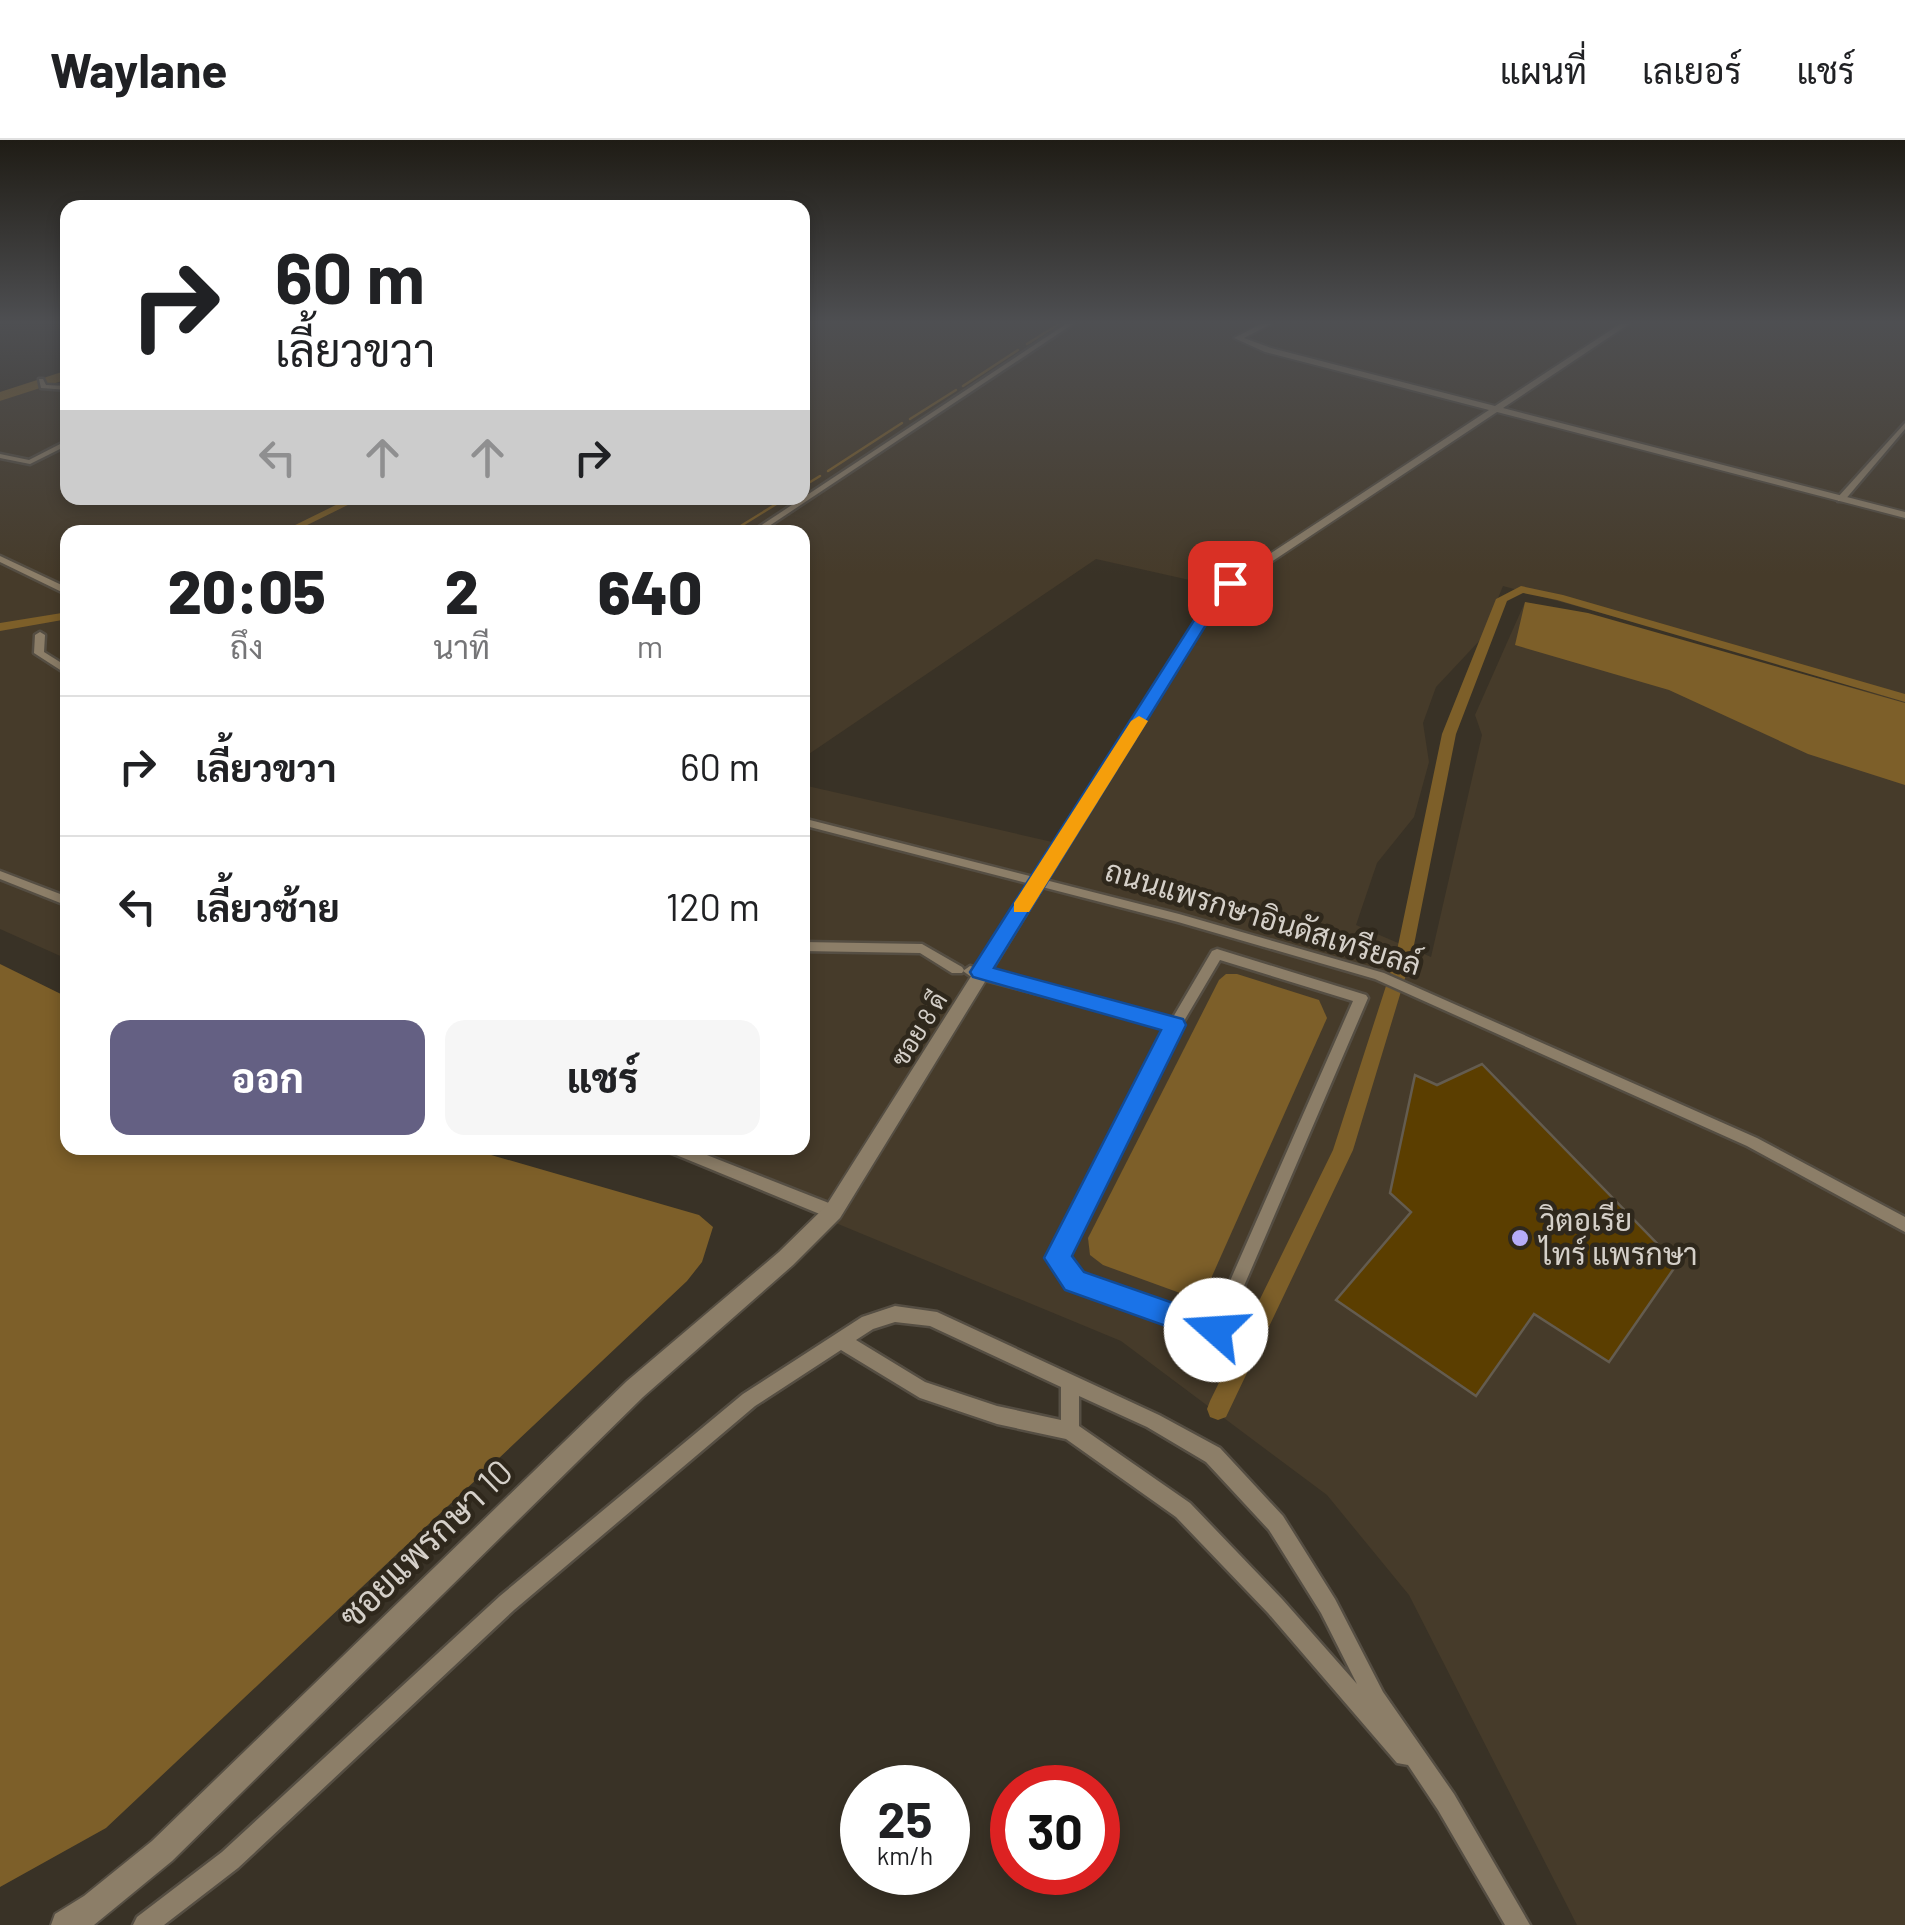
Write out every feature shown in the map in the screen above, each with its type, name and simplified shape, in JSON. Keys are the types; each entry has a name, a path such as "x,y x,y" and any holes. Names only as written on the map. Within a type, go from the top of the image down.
{"street":[{"path":"810,496 944,407"},
{"path":"1486,407 1905,515"},
{"name":"ซอย 8 ดี","path":"833,1212 969,971 1038,881 1219,592 1496,407"},
{"path":"1841,499 1905,425"},
{"path":"0,456 30,462 60,446"},
{"path":"766,525 796,505"},
{"path":"2,561 60,588"},
{"path":"40,635 39,653 60,667"},
{"name":"ถนนแพรกษาอินดัสเทรียลล์","path":"810,822 1379,976 1752,1142 1905,1225"},
{"path":"0,875 60,899"},
{"path":"810,946 922,949 969,971 1175,1025"},
{"path":"1217,954 1361,998 1216,1330 1075,1282 1058,1258 1175,1025 1217,954"},
{"path":"691,1155 833,1212"},
{"name":"ซอยแพรกษา 10","path":"66,1925 95,1907 162,1851 633,1391 747,1288 786,1261 833,1212"},
{"path":"145,1925 230,1860 522,1590 749,1400 868,1322 895,1314 931,1318 1153,1420 1213,1455 1276,1523 1328,1606 1376,1700 1446,1802 1518,1925"},
{"path":"840,1340 920,1389 997,1415 1070,1431 1183,1510 1275,1606 1446,1802"},
{"path":"1070,1383 1070,1431"}],"shaded area":[{"path":"0,407 60,407 60,505 810,505 810,407 1905,407 1905,697 1503,586 1481,639 1436,687 1423,723 1429,762 1414,817 1377,863 1356,925 1431,957 1482,735 1475,715 1525,602 1905,701 1905,1925 1577,1925 1409,1595 1327,1495 1121,1341 668,1155 810,1155 810,787 1070,846 1225,588 1096,559 810,753 810,525 60,525 60,956 0,929"},
{"path":"1525,602 1588,613 1905,703 1905,785 1808,754 1669,690 1515,645"},
{"path":"0,964 60,994 60,1155 491,1155 699,1215 713,1227 702,1262 687,1281 106,1828 0,1887"},
{"path":"1226,974 1319,1000 1327,1018 1205,1292 1191,1297 1103,1265 1090,1255 1088,1238 1219,980"}],"building":[{"name":"วิตอเรีย ไทร์ แพรกษา","path":"1482,1064 1677,1264 1609,1362 1534,1314 1476,1396 1336,1300 1411,1212 1390,1193 1415,1075 1437,1085"}],"waterway":[{"path":"910,419 929,407"},
{"path":"828,471 902,423"},
{"path":"810,482 820,476"},
{"path":"301,525 342,505"},
{"path":"742,525 775,505"},
{"path":"1218,1409 1343,1150 1404,955 1449,734 1502,599 1521,589 1559,597 1905,698"},
{"path":"0,627 60,616"}],"slow traffic":[{"path":"1022,907 1139,721"}],"place":[{"name":"วิตอเรีย ไทร์ แพรกษา","path":"1520,1238"}],"route":[{"path":"1216,1330 1075,1282 1058,1258 1175,1025 981,972 1219,592 1230,583"}]}
